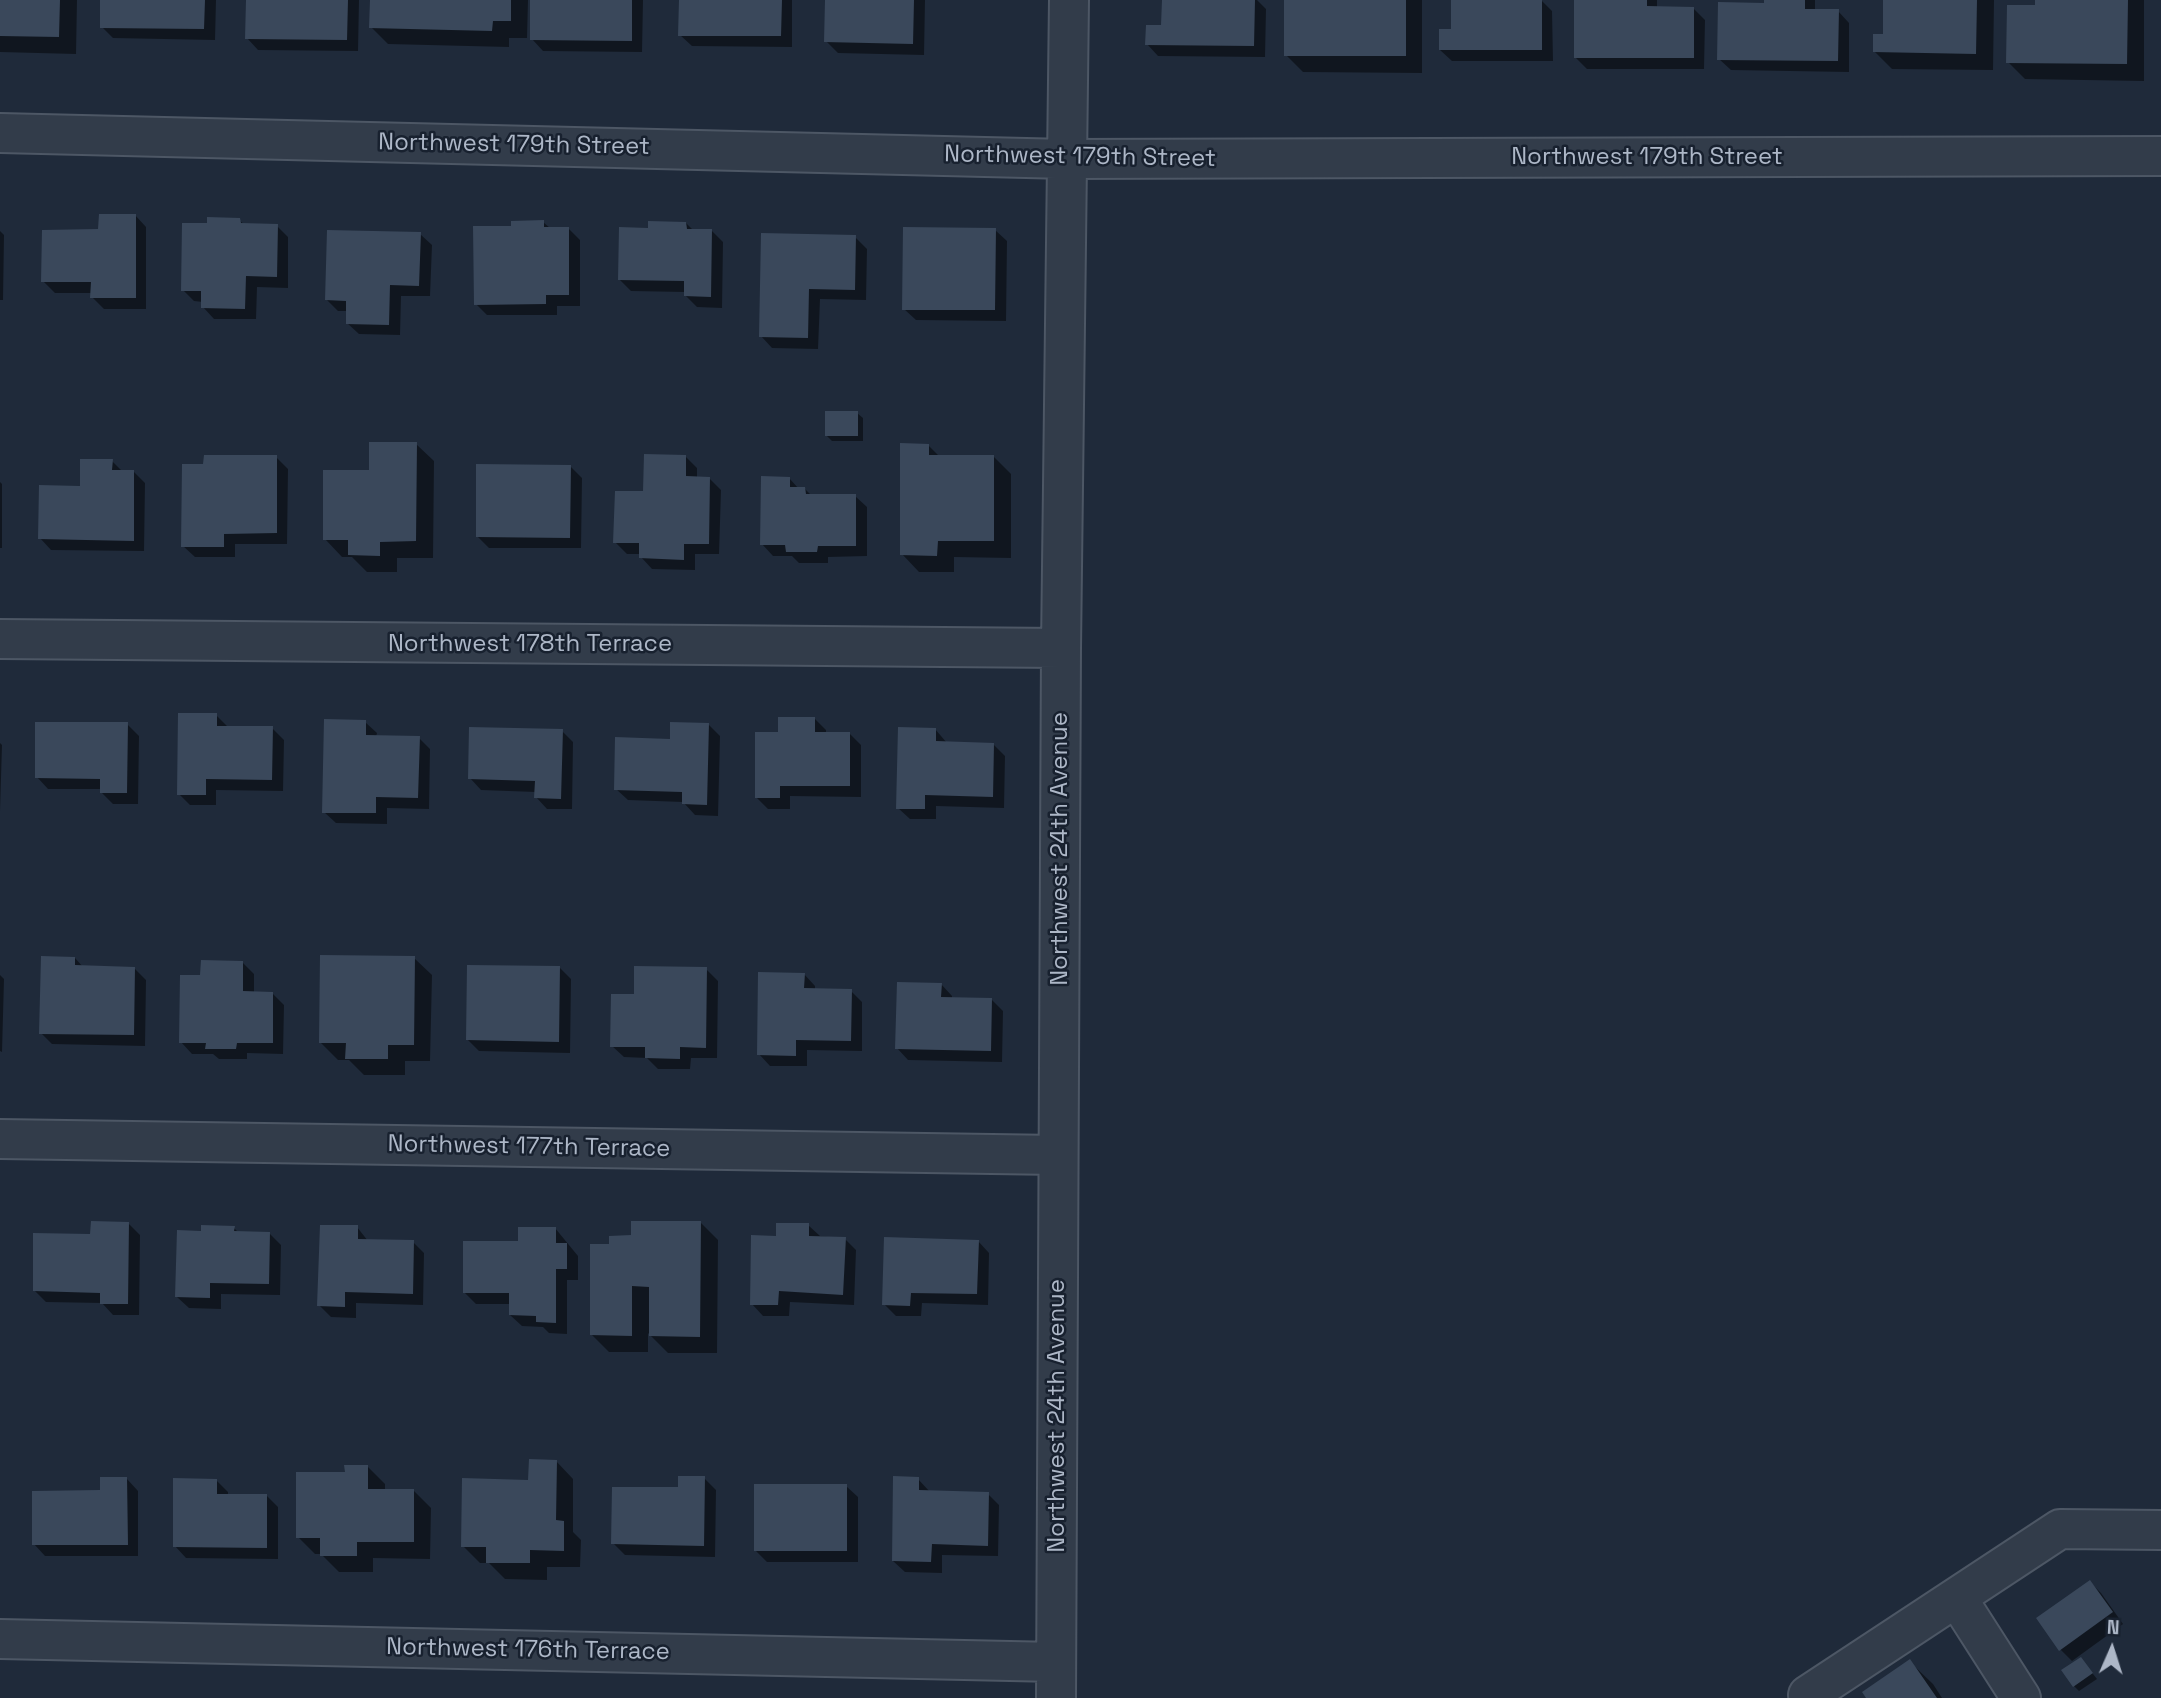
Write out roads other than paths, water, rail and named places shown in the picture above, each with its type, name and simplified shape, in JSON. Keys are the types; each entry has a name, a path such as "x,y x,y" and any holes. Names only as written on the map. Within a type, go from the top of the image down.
{"street":[{"name":"Northwest 24th Avenue","path":"1056,1680 1061,648 1069,0"},
{"name":"Northwest 179th Street","path":"0,133 1067,159 2161,156"},
{"name":"Northwest 178th Terrace","path":"0,639 1061,648"},
{"name":"Northwest 177th Terrace","path":"0,1139 1058,1155"},
{"path":"1810,1698 1808,1695 2060,1529 2161,1530"},
{"path":"1956,1598 2021,1698"},
{"name":"Northwest 176th Terrace","path":"0,1639 1056,1680"}]}
